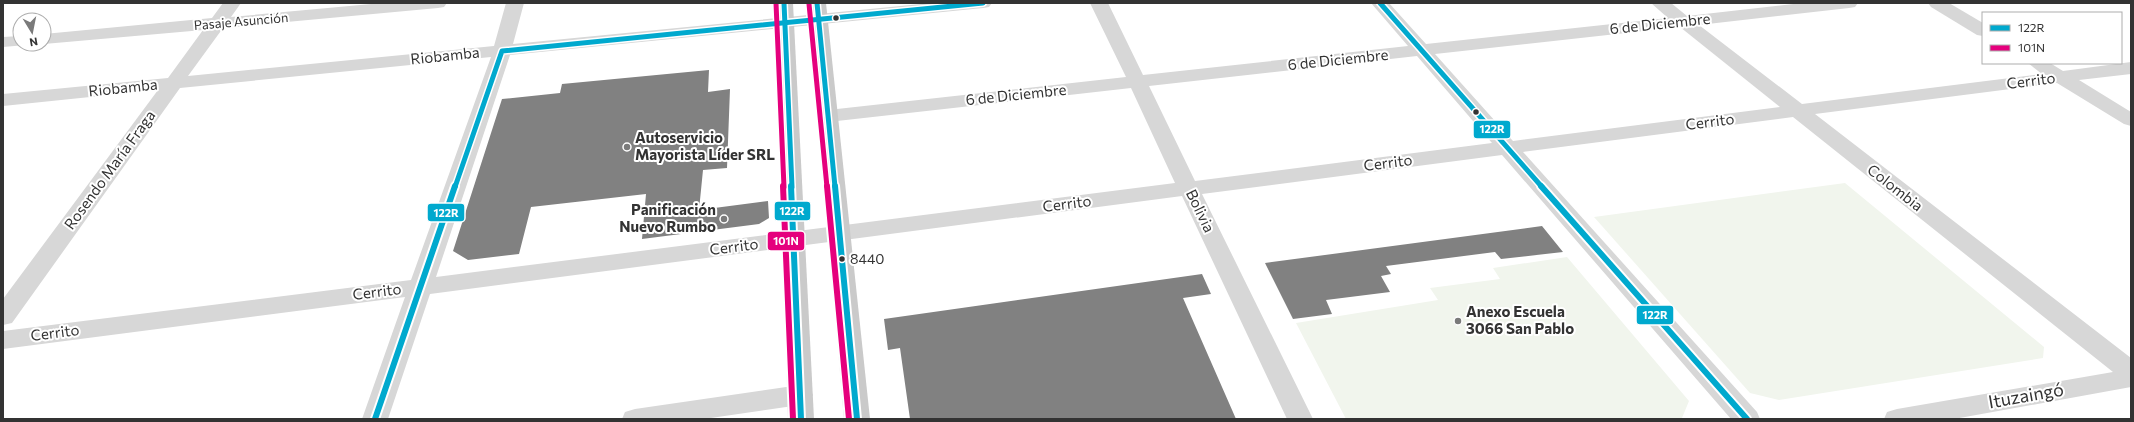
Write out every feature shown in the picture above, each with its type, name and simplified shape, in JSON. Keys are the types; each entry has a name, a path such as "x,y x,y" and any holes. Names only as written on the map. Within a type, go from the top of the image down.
{"main road":[{"path":"818,11 858,419"},
{"path":"784,13 801,407"}],"street":[{"name":"Rosendo María Fraga","path":"3,318 232,3"},
{"name":"Pasaje Asunción","path":"52,38 438,3"},
{"path":"375,419 419,287 502,51 515,3"},
{"name":"Riobamba","path":"3,100 502,51 784,13 983,3"},
{"name":"Bolivia","path":"1099,3 1300,419"},
{"path":"1380,3 1746,419"},
{"name":"Colombia","path":"1660,3 2131,372"},
{"name":"6 de Diciembre","path":"828,116 1849,3"},
{"path":"1937,3 1982,30"},
{"path":"2039,64 2131,120"},
{"name":"Cerrito","path":"3,340 2131,68"},
{"name":"Ituzaingó","path":"1897,419 1943,415 2131,378"},
{"path":"635,419 801,407"}],"shaded area":[{"path":"1845,183 2044,347 2043,358 1779,400 1750,393 1594,217"},
{"name":"Anexo Escuela 3066 San Pablo","path":"1567,257 1689,401 1682,418 1346,419 1296,323 1438,300 1430,288 1500,279 1493,268"}],"building":[{"path":"709,70 708,92 730,89 727,168 703,170 699,210 768,201 769,218 759,224 642,239 646,194 531,207 519,254 468,260 453,251 502,99 560,93 562,84"},
{"path":"1542,226 1563,252 1501,259 1495,252 1386,266 1391,274 1381,276 1390,292 1326,300 1332,314 1293,319 1265,263"},
{"path":"1202,274 1211,294 1183,298 1236,419 910,419 900,348 888,350 884,319"}],"transit line":[{"name":"101N","path":"776,3 793,419"},
{"name":"122R","path":"784,3 801,419"},
{"name":"122R","path":"817,3 857,419"},
{"name":"122R","path":"375,419 502,51 983,3"},
{"name":"122R","path":"1380,3 1747,419"},
{"name":"101N","path":"809,4 849,419"}],"place":[{"name":"Autoservicio Mayorista Líder SRL","path":"627,147"},
{"name":"Panificación Nuevo Rumbo","path":"724,219"},
{"name":"8440","path":"842,259"},
{"name":"Anexo Escuela 3066 San Pablo","path":"1458,321"}]}
